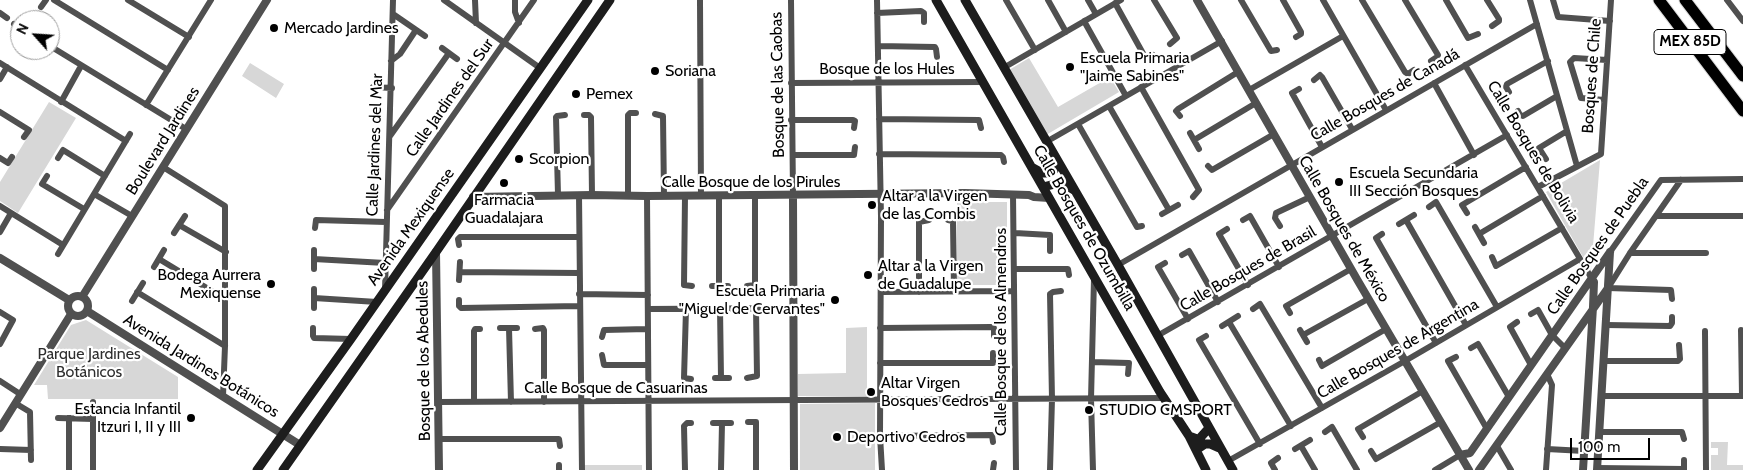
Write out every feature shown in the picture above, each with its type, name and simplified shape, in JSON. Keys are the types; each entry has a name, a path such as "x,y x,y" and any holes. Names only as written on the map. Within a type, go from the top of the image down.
{"highway":[{"name":"MEX 85D","path":"1659,0 1743,111"},
{"name":"MEX 85D","path":"1685,0 1743,76"}],"main road":[{"name":"Avenida Mexiquense","path":"257,470 588,0"},
{"name":"Avenida Mexiquense","path":"283,470 610,0"},
{"name":"Calle Bosques de Ozumbilla","path":"936,0 1165,398 1189,436 1206,470"},
{"name":"Calle Bosques de Ozumbilla","path":"965,0 1118,265 1233,470"},
{"path":"1031,166 1042,173 1048,173 1054,170 1058,163"},
{"path":"1044,187 1054,184 1067,186 1074,190"},
{"path":"1189,436 1197,439 1200,438 1209,428"},
{"path":"1196,450 1205,444 1220,448"}],"street":[{"path":"42,7 46,0"},
{"path":"54,0 168,70"},
{"path":"128,0 188,37"},
{"name":"Boulevard Jardines","path":"82,297 267,0"},
{"name":"Calle Jardines del Mar","path":"385,290 393,0"},
{"path":"444,0 540,68"},
{"path":"476,0 476,22"},
{"path":"515,0 515,12 519,23"},
{"name":"Calle Jardines del Sur","path":"387,210 534,0"},
{"path":"700,0 701,196"},
{"name":"Bosque de las Caobas","path":"791,0 794,470"},
{"path":"877,0 880,194 880,436 882,470"},
{"path":"1006,0 1035,50"},
{"path":"1048,0 1066,32"},
{"path":"1088,0 1096,14"},
{"path":"1154,0 1177,38 1170,44"},
{"name":"Calle Bosques de México","path":"1197,0 1332,237 1469,470"},
{"path":"1241,0 1271,51 1277,50"},
{"path":"1283,0 1302,32 1296,37"},
{"path":"1323,0 1386,110"},
{"path":"1362,0 1405,72 1408,74 1414,70"},
{"path":"1405,0 1438,55 1431,61"},
{"path":"1446,0 1468,38 1478,34"},
{"path":"1487,0 1500,20 1492,26"},
{"path":"1530,0 1577,166 1538,187"},
{"path":"1553,0 1558,17 1610,21"},
{"name":"Bosques de Chile","path":"1577,166 1601,154 1611,0"},
{"path":"1727,0 1743,21"},
{"path":"146,105 209,1"},
{"path":"1005,67 1118,2 1145,57 1148,58 1153,55"},
{"path":"877,12 921,12 924,14 924,22"},
{"path":"0,14 7,18"},
{"path":"393,14 425,36"},
{"path":"1084,21 1126,96"},
{"name":"Calle Bosques de Canadá","path":"1118,265 1537,24"},
{"path":"391,61 400,54 416,30"},
{"path":"1249,90 1343,36"},
{"path":"1046,142 1222,41"},
{"path":"878,46 934,47 936,48 937,57"},
{"path":"442,48 457,60"},
{"path":"60,52 186,129"},
{"path":"390,136 448,53"},
{"path":"1604,100 1581,98 1570,62 1574,58 1607,60"},
{"path":"1509,92 1507,84 1548,61"},
{"path":"0,63 126,141"},
{"name":"Calle Bosques de Bolivia","path":"1465,65 1592,279"},
{"path":"61,102 81,66"},
{"path":"0,79 7,67"},
{"path":"1180,116 1176,111 1178,109 1238,72"},
{"path":"1314,80 1320,75 1322,77 1352,129"},
{"name":"Bosque de los Hules","path":"792,83 983,82"},
{"path":"1434,83 1474,155"},
{"path":"373,87 392,88"},
{"path":"1141,87 1199,190 1193,197"},
{"path":"1299,89 1292,93 1322,147"},
{"path":"1518,111 1523,116 1557,96"},
{"path":"1194,140 1256,103"},
{"path":"1109,106 1169,210"},
{"path":"0,112 29,130 24,137"},
{"path":"628,195 628,115 636,113"},
{"path":"655,114 663,116 664,196"},
{"path":"558,195 556,117 565,115"},
{"path":"584,115 591,117 592,195"},
{"path":"879,119 979,120 981,128"},
{"path":"791,120 853,120 855,121 854,128"},
{"path":"1078,124 1137,227 1142,226"},
{"path":"1546,159 1539,148 1567,131"},
{"path":"1190,133 1199,149"},
{"path":"58,254 130,134"},
{"path":"1208,166 1212,170 1274,134"},
{"name":"Calle Bosques de Brasil","path":"1157,336 1507,135"},
{"path":"792,155 854,155 855,147"},
{"path":"58,158 63,150 105,176"},
{"path":"879,154 1001,155 1004,162"},
{"path":"0,158 8,162 12,157"},
{"path":"163,167 225,206 223,396"},
{"path":"1467,213 1462,205 1526,167"},
{"path":"46,176 42,184 84,209"},
{"path":"1681,180 1743,179"},
{"name":"Calle Bosques de Puebla","path":"1460,455 1470,453 1659,182 1661,180 1681,180"},
{"name":"Calle Bosques de Puebla","path":"1480,470 1608,288 1681,180"},
{"path":"1029,195 1044,187"},
{"path":"94,194 132,216"},
{"name":"Calle Bosque de los Pirules","path":"473,197 558,195 1013,194 1049,198"},
{"name":"Calle Bosque de los Almendros","path":"1013,194 1015,233 1016,470"},
{"path":"578,195 582,470"},
{"path":"718,195 716,286 728,286"},
{"path":"747,286 755,284 755,195"},
{"path":"647,196 649,470"},
{"path":"685,196 684,285 692,286"},
{"path":"1479,234 1543,196"},
{"path":"1280,226 1275,218 1276,213 1310,197"},
{"path":"1429,207 1436,202 1497,307"},
{"path":"1162,214 1178,205"},
{"path":"0,206 63,245"},
{"path":"0,232 12,213"},
{"path":"1399,224 1414,215"},
{"path":"174,233 185,216"},
{"path":"1243,220 1250,216 1279,267"},
{"path":"1656,216 1743,216"},
{"path":"315,228 316,220 386,222"},
{"path":"919,292 919,222 929,220"},
{"path":"948,220 953,222 954,291"},
{"path":"1406,220 1466,325"},
{"path":"179,225 226,252"},
{"path":"1475,227 1484,243"},
{"path":"1492,257 1496,266 1562,228"},
{"path":"1227,230 1219,234 1248,285"},
{"path":"1015,233 1050,235 1050,251"},
{"path":"1382,234 1376,238 1436,343"},
{"path":"459,245 458,239 460,237 579,237"},
{"path":"154,267 164,250"},
{"path":"314,250 314,269"},
{"path":"1182,255 1189,251 1218,302"},
{"name":"Bosque de los Abedules","path":"436,252 439,470"},
{"path":"1610,252 1597,469 1684,469 1684,460"},
{"path":"1630,253 1706,253"},
{"path":"0,258 69,300"},
{"path":"158,259 225,299"},
{"name":"Calle Bosques de Argentina","path":"1228,461 1580,259"},
{"path":"314,260 385,263"},
{"path":"460,262 460,280"},
{"path":"1165,263 1158,267 1188,319"},
{"path":"1014,269 1068,269 1070,271 1069,275"},
{"path":"1290,313 1286,306 1351,269"},
{"path":"460,272 579,273"},
{"path":"1093,470 1092,362 1094,275"},
{"path":"1583,470 1593,307 1594,282 1592,279"},
{"path":"132,301 143,283"},
{"path":"1608,288 1671,290 1672,299"},
{"path":"314,289 314,308"},
{"path":"880,292 1014,291"},
{"path":"1050,470 1052,399 1050,294 1061,291"},
{"path":"137,292 225,346"},
{"path":"579,294 648,294"},
{"path":"77,296 82,297 88,304 87,311 81,316 74,316 68,308 69,300 77,296"},
{"path":"314,298 377,302"},
{"path":"1307,342 1302,332 1368,299"},
{"path":"459,300 461,308 580,306"},
{"path":"1253,309 1260,304 1322,408"},
{"path":"720,308 718,378 729,378"},
{"path":"747,378 757,376 756,308"},
{"path":"648,309 794,308"},
{"path":"686,309 684,377 691,379"},
{"path":"1531,314 1538,310 1552,335 1565,348"},
{"name":"Avenida Jardines Botánicos","path":"87,311 300,445"},
{"path":"0,312 14,320 0,344"},
{"path":"0,428 71,314"},
{"path":"1222,326 1238,316"},
{"path":"1606,326 1670,326 1672,317"},
{"path":"1230,322 1291,426"},
{"path":"1517,322 1510,327 1531,365"},
{"path":"1582,324 1586,322 1592,326"},
{"path":"880,328 991,327 994,328 994,336"},
{"path":"313,328 312,336 314,338 350,339"},
{"path":"500,328 517,328"},
{"path":"509,328 511,402"},
{"path":"535,328 543,328 544,330 544,402"},
{"path":"474,402 474,331 475,329 480,329"},
{"path":"1319,360 1322,366 1386,329"},
{"path":"602,337 603,330 647,330"},
{"path":"1602,396 1743,396 1741,330"},
{"path":"1705,331 1706,470"},
{"path":"1206,336 1199,340 1260,444"},
{"path":"1471,348 1478,344 1509,397"},
{"path":"1604,361 1678,361 1680,359 1679,345"},
{"path":"880,363 991,363 993,353"},
{"path":"602,355 604,366 648,365"},
{"path":"1456,357 1448,362 1486,429"},
{"path":"1092,362 1129,363 1128,374"},
{"path":"1546,470 1552,385 1547,374"},
{"path":"0,381 20,394"},
{"path":"1362,438 1358,429 1423,392"},
{"path":"881,400 1165,398"},
{"name":"Calle Bosque de Casuarinas","path":"438,402 881,400"},
{"path":"93,402 93,470"},
{"path":"15,403 30,412 31,460"},
{"path":"58,418 93,419"},
{"path":"69,418 69,470"},
{"path":"748,422 756,422 757,424 756,470"},
{"path":"1371,451 1376,459 1441,422"},
{"path":"685,470 684,426 687,423 691,423"},
{"path":"713,423 731,423"},
{"path":"721,470 722,423"},
{"path":"1324,432 1332,427 1357,470"},
{"path":"1599,432 1682,432 1684,439"},
{"path":"880,436 992,435 993,442"},
{"path":"438,439 559,439 560,446"},
{"path":"1310,440 1298,447 1315,470"},
{"path":"1497,446 1511,470"},
{"path":"0,448 31,450"},
{"path":"1547,449 1584,451"},
{"path":"1434,470 1460,455"},
{"path":"1275,470 1271,463 1278,458"}],"green space":[{"path":"1029,58 1058,107 1110,77 1119,92 1046,135 1009,70"},
{"path":"250,63 284,84 276,98 242,76"},
{"path":"49,102 76,118 18,213 0,201 0,182"},
{"path":"1600,160 1591,271 1546,192"},
{"path":"957,202 1007,202 1007,285 956,285"},
{"name":"Parque Jardines Botánicos","path":"86,320 178,377 178,399 48,399 47,385 34,385 71,325"},
{"path":"867,327 867,396 798,396 798,374 846,373 846,328"},
{"name":"Deportivo Cedros","path":"875,403 875,470 800,470 800,404"},
{"path":"1711,442 1728,442 1727,465 1743,465 1743,470 1711,470 1711,455 1718,455 1718,448 1711,448"},
{"path":"584,465 642,465 642,470 584,470"}],"place":[{"name":"Mercado Jardines","path":"274,28"},
{"name":"Escuela Primaria \"Jaime Sabines\"","path":"1070,67"},
{"name":"Soriana","path":"655,71"},
{"name":"Pemex","path":"576,94"},
{"name":"Scorpion","path":"519,159"},
{"name":"Escuela Secundaria III Sección Bosques","path":"1339,182"},
{"name":"Farmacia Guadalajara","path":"504,183"},
{"name":"Altar a la Virgen de las Combis","path":"872,205"},
{"name":"Altar a la Virgen de Guadalupe","path":"868,275"},
{"name":"Bodega Aurrera Mexiquense","path":"271,284"},
{"name":"Escuela Primaria \"Miguel de Cervantes\"","path":"835,300"},
{"name":"Altar Virgen Bosques Cedros","path":"871,392"},
{"name":"STUDIO CMSPORT","path":"1089,410"},
{"name":"Estancia Infantil Itzuri I, II y III","path":"191,418"},
{"name":"Deportivo Cedros","path":"837,437"}]}
